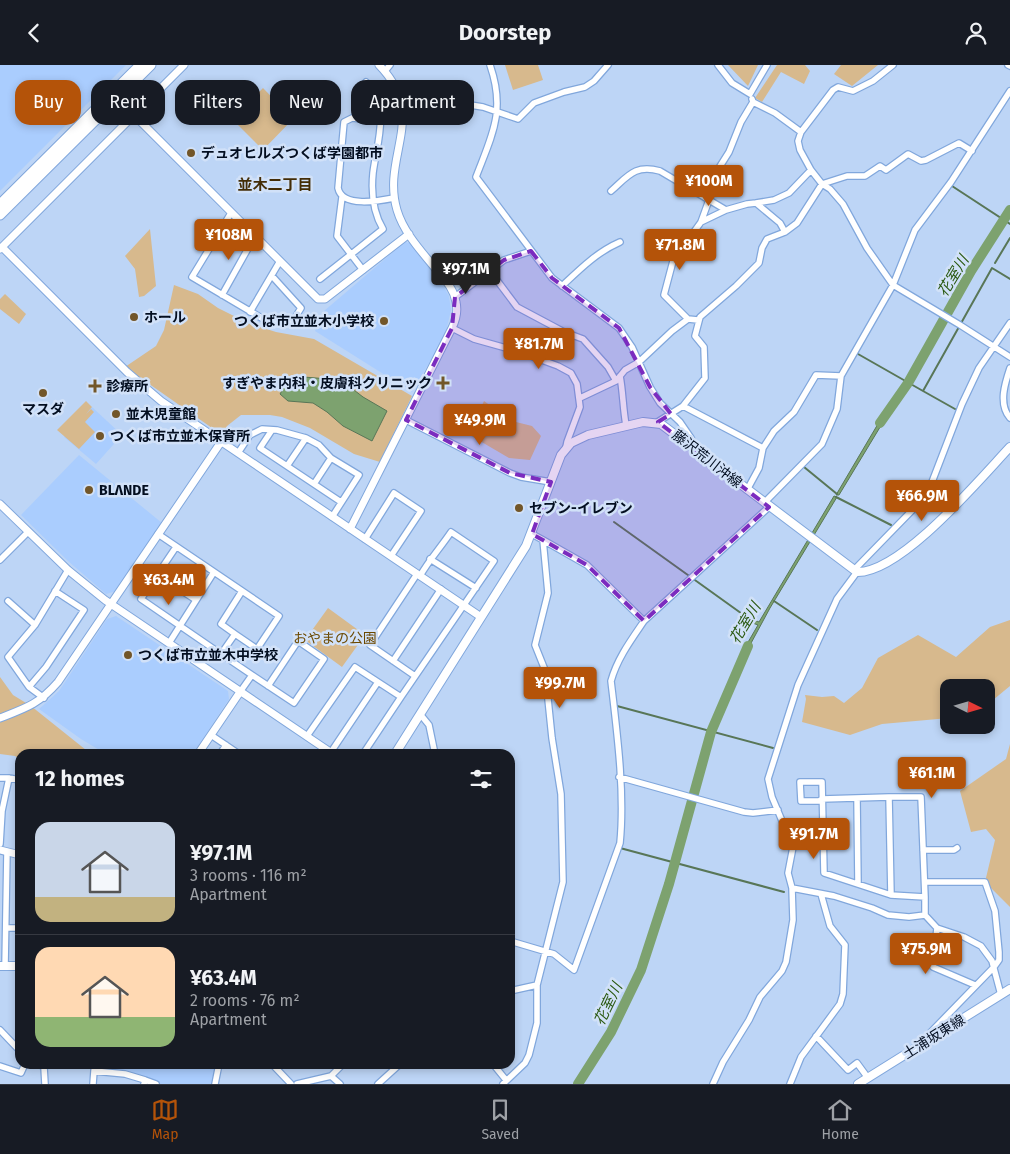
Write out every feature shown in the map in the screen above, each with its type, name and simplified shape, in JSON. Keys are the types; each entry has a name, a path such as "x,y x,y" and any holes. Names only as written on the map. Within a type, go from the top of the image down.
{"main road":[{"path":"0,205 140,65"},
{"path":"0,215 151,65"},
{"name":"藤沢荒川沖線","path":"566,447 581,437 626,425 643,422 661,424 855,571"},
{"path":"398,749 526,546 550,482 566,447"},
{"path":"855,571 871,571 912,547 1010,447"},
{"name":"土浦坂東線","path":"858,1084 1010,989"}],"street":[{"path":"165,84 184,65"},
{"path":"490,65 498,92 497,111 491,138 476,177 544,270 562,286 619,328 632,347 650,387 660,403 672,414 691,438 697,450"},
{"path":"474,106 497,111 518,119 534,103 584,87 594,81 608,65"},
{"path":"718,65 732,83 750,94 753,102 774,113 801,132"},
{"path":"750,94 767,65"},
{"path":"893,65 873,81 853,91 838,87 833,89 801,132 798,141 800,150 811,170 822,184 830,189 843,204 867,248 893,285 1010,357"},
{"path":"385,67 392,80"},
{"path":"515,942 554,954 574,970 620,843 622,823 611,681 621,656 644,621 767,505 822,443 837,409 841,377 893,285 915,230 972,151 1010,91"},
{"path":"688,319 664,295 673,261 701,223 709,200 712,179 729,152 741,122 753,102"},
{"path":"351,118 344,122 338,188 342,197 337,236 363,269"},
{"path":"124,125 1,248 138,381 162,401 482,617"},
{"path":"144,125 316,297 325,299 408,234"},
{"path":"320,279 383,229 377,217 374,202 373,174 381,125"},
{"path":"350,529 452,328 457,313 455,297 448,284 408,234 398,215 394,198 394,180 402,125"},
{"path":"656,423 683,406 704,378 704,347 695,336 698,319 759,263 762,248 767,239 797,223 822,184 847,177 865,176 880,167 886,170 908,154 921,161 926,160 958,143 972,151"},
{"path":"611,191 637,169 651,169 660,171 726,210"},
{"path":"701,223 726,210 747,204 774,200 789,193 811,170"},
{"path":"342,197 374,202 394,198"},
{"path":"756,203 780,223 785,231"},
{"path":"231,213 192,277 270,323 293,321 301,307 272,276"},
{"path":"222,295 255,237"},
{"path":"562,286 606,248 620,242"},
{"path":"455,297 504,260 530,251"},
{"path":"250,312 280,261"},
{"path":"490,271 517,307 564,333 583,339 618,378 626,425"},
{"path":"580,398 618,378 625,370 639,362 672,331 688,319 698,319"},
{"path":"713,1084 723,1062 749,1020 760,997 782,971 786,962 792,920 792,888 788,873 793,847 772,797 768,779 798,685 837,599 855,571 927,495 962,403 979,368 1010,323"},
{"path":"452,328 474,339 520,352 566,370 574,377 580,398 578,416 566,447"},
{"path":"1010,368 1005,382 1003,397 1007,415 1010,418"},
{"path":"747,490 759,468 764,448 774,431 794,412 816,375 841,377"},
{"path":"683,406 764,448"},
{"path":"406,420 510,473 550,482"},
{"path":"238,453 250,435 262,429 306,437 319,445 330,458 360,475 332,517"},
{"path":"272,430 260,448 341,502"},
{"path":"287,466 306,437"},
{"path":"0,718 31,707 44,698 58,682 221,442"},
{"path":"314,484 330,458"},
{"path":"365,539 394,493 421,511 391,556"},
{"path":"2,508 68,570 111,604 326,749"},
{"path":"0,560 28,532"},
{"path":"366,749 401,697 416,676 494,561 451,532 370,645 416,676"},
{"path":"158,534 279,616 258,649 221,624 242,591"},
{"path":"532,534 587,565 644,621"},
{"path":"496,1069 504,1082 524,1063 529,1055 537,1023 537,985 561,891 564,867 561,794 552,738 547,682 545,670 535,645 548,593 542,540"},
{"path":"176,547 141,599 268,686 294,703 324,659 298,641 268,686"},
{"path":"430,559 476,588"},
{"path":"44,698 29,687 8,657 35,625 68,570"},
{"path":"169,643 214,572"},
{"path":"157,575 196,601"},
{"path":"393,661 441,589"},
{"path":"29,687 46,667 84,610 55,591"},
{"path":"8,601 35,625"},
{"path":"221,654 235,634"},
{"path":"307,736 355,667 401,697"},
{"path":"201,749 252,675"},
{"path":"335,749 378,682"},
{"path":"420,714 429,725 434,749"},
{"path":"211,735 231,749"},
{"path":"223,749 226,745"},
{"path":"619,777 744,812 778,811"},
{"path":"0,778 15,779"},
{"path":"0,844 1,811 10,778"},
{"path":"925,897 891,895 824,873 822,799 822,782 800,781 801,801 819,801 822,799 921,797 925,882 925,897 925,915 937,928 964,937 981,946 990,956 1001,995"},
{"path":"889,797 891,895"},
{"path":"857,798 858,884"},
{"path":"923,850 954,850 957,848"},
{"path":"3,966 6,928 4,851"},
{"path":"925,882 985,882 995,911 999,952 998,960 994,967 930,1033 931,1039"},
{"path":"792,888 834,896 888,915 909,917 925,915"},
{"path":"790,1084 798,1062 842,1000 844,943 830,926 821,894"},
{"path":"6,928 15,928"},
{"path":"937,928 933,967 975,985"},
{"path":"515,990 537,985"},
{"path":"0,1030 15,1046"},
{"path":"816,1036 848,1070 857,1063 868,1077"},
{"path":"0,1066 21,1073 23,1069"},
{"path":"44,1069 45,1084"},
{"path":"214,1084 217,1069"},
{"path":"277,1069 291,1084"},
{"path":"297,1084 331,1076 338,1069"},
{"path":"378,1084 394,1069"},
{"path":"93,1084 94,1071 125,1074 144,1082 156,1084"},
{"path":"331,1076 340,1084"}],"highlighted area":[{"path":"531,251 552,278 619,328 650,387 671,414 658,422 769,507 644,621 587,565 532,534 551,482 510,473 406,420 452,328 455,297 504,260"}],"shaded area":[{"path":"0,65 126,65 111,80 91,80 91,100 81,110 81,80 15,80 15,125 66,125 0,191"},
{"name":"つくば市立並木小学校","path":"405,242 410,243 444,287 449,296 451,310 445,336 412,392 315,331 324,311"},
{"path":"291,376 341,380 363,397 387,411 372,441 343,426 313,403 288,401 280,394"},
{"path":"92,407 122,435 96,464 64,437"},
{"path":"885,412 888,414 839,495 836,495"},
{"path":"79,455 162,523 117,591 106,594 68,561 21,515"},
{"path":"834,496 837,497 770,608 743,658 740,656 758,625 750,622 752,619 759,622"},
{"name":"つくば市立並木中学校","path":"116,616 228,691 229,699 196,749 98,749 39,709 59,691 107,619"},
{"path":"96,1069 216,1069 213,1084 161,1084"}],"green space":[{"path":"505,65 538,65 543,80 513,90"},
{"path":"728,65 758,65 748,86"},
{"path":"777,65 805,65 810,71 804,84 781,72 762,102 755,98"},
{"path":"841,65 878,65 852,86 834,74"},
{"path":"263,88 270,95 270,125 287,125 263,150 238,125 260,125 260,91"},
{"path":"150,229 156,286 144,296 139,297 135,269 125,256"},
{"path":"174,285 198,294 218,308 248,323 276,332 314,339 412,396 380,462 354,454 310,428 282,417 241,415 227,426 222,435 125,367 156,346 164,330"},
{"path":"5,294 26,314 19,324 0,309 0,299"},
{"path":"86,401 92,407 86,414 91,409 94,412 85,422 95,432 79,449 57,430"},
{"path":"484,401 512,421 532,426 541,436 530,460 509,458 468,434"},
{"name":"おやまの公園","path":"328,608 365,635 342,667 305,640"},
{"path":"1010,620 1010,686 995,698 995,679 940,679 940,719 882,724 850,735 802,722 805,695 834,696 844,703 862,688 878,658 918,635 956,657 990,627"},
{"path":"0,677 13,695 31,706 85,749 15,749 15,756 0,754"},
{"path":"1010,744 1010,907 985,882 995,840 986,829 971,832 960,791 1006,759"}],"waterway":[{"path":"952,186 1010,224"},
{"name":"花室川","path":"880,423 908,383 971,271 1010,210"},
{"path":"995,263 1010,238"},
{"path":"858,354 923,391 992,268 1010,279"},
{"path":"923,391 955,409"},
{"path":"804,467 837,494"},
{"path":"836,497 891,525"},
{"path":"614,522 752,621"},
{"path":"774,601 817,630"},
{"name":"花室川","path":"578,1084 611,1032 641,970 669,884 711,732 748,646"},
{"path":"617,706 773,748"},
{"path":"620,848 784,892"}],"place":[{"name":"デュオヒルズつくば学園都市","path":"191,153"},
{"name":"ホール","path":"134,317"},
{"name":"つくば市立並木小学校","path":"384,321"},
{"name":"すぎやま内科・皮膚科クリニック","path":"443,383"},
{"name":"診療所","path":"95,386"},
{"name":"マスダ","path":"43,393"},
{"name":"並木児童館","path":"116,414"},
{"name":"つくば市立並木保育所","path":"100,436"},
{"name":"BLΛNDE","path":"89,490"},
{"name":"セブン-イレブン","path":"519,508"},
{"name":"つくば市立並木中学校","path":"128,655"}],"district":[{"name":"並木二丁目","path":"275,185"}]}
